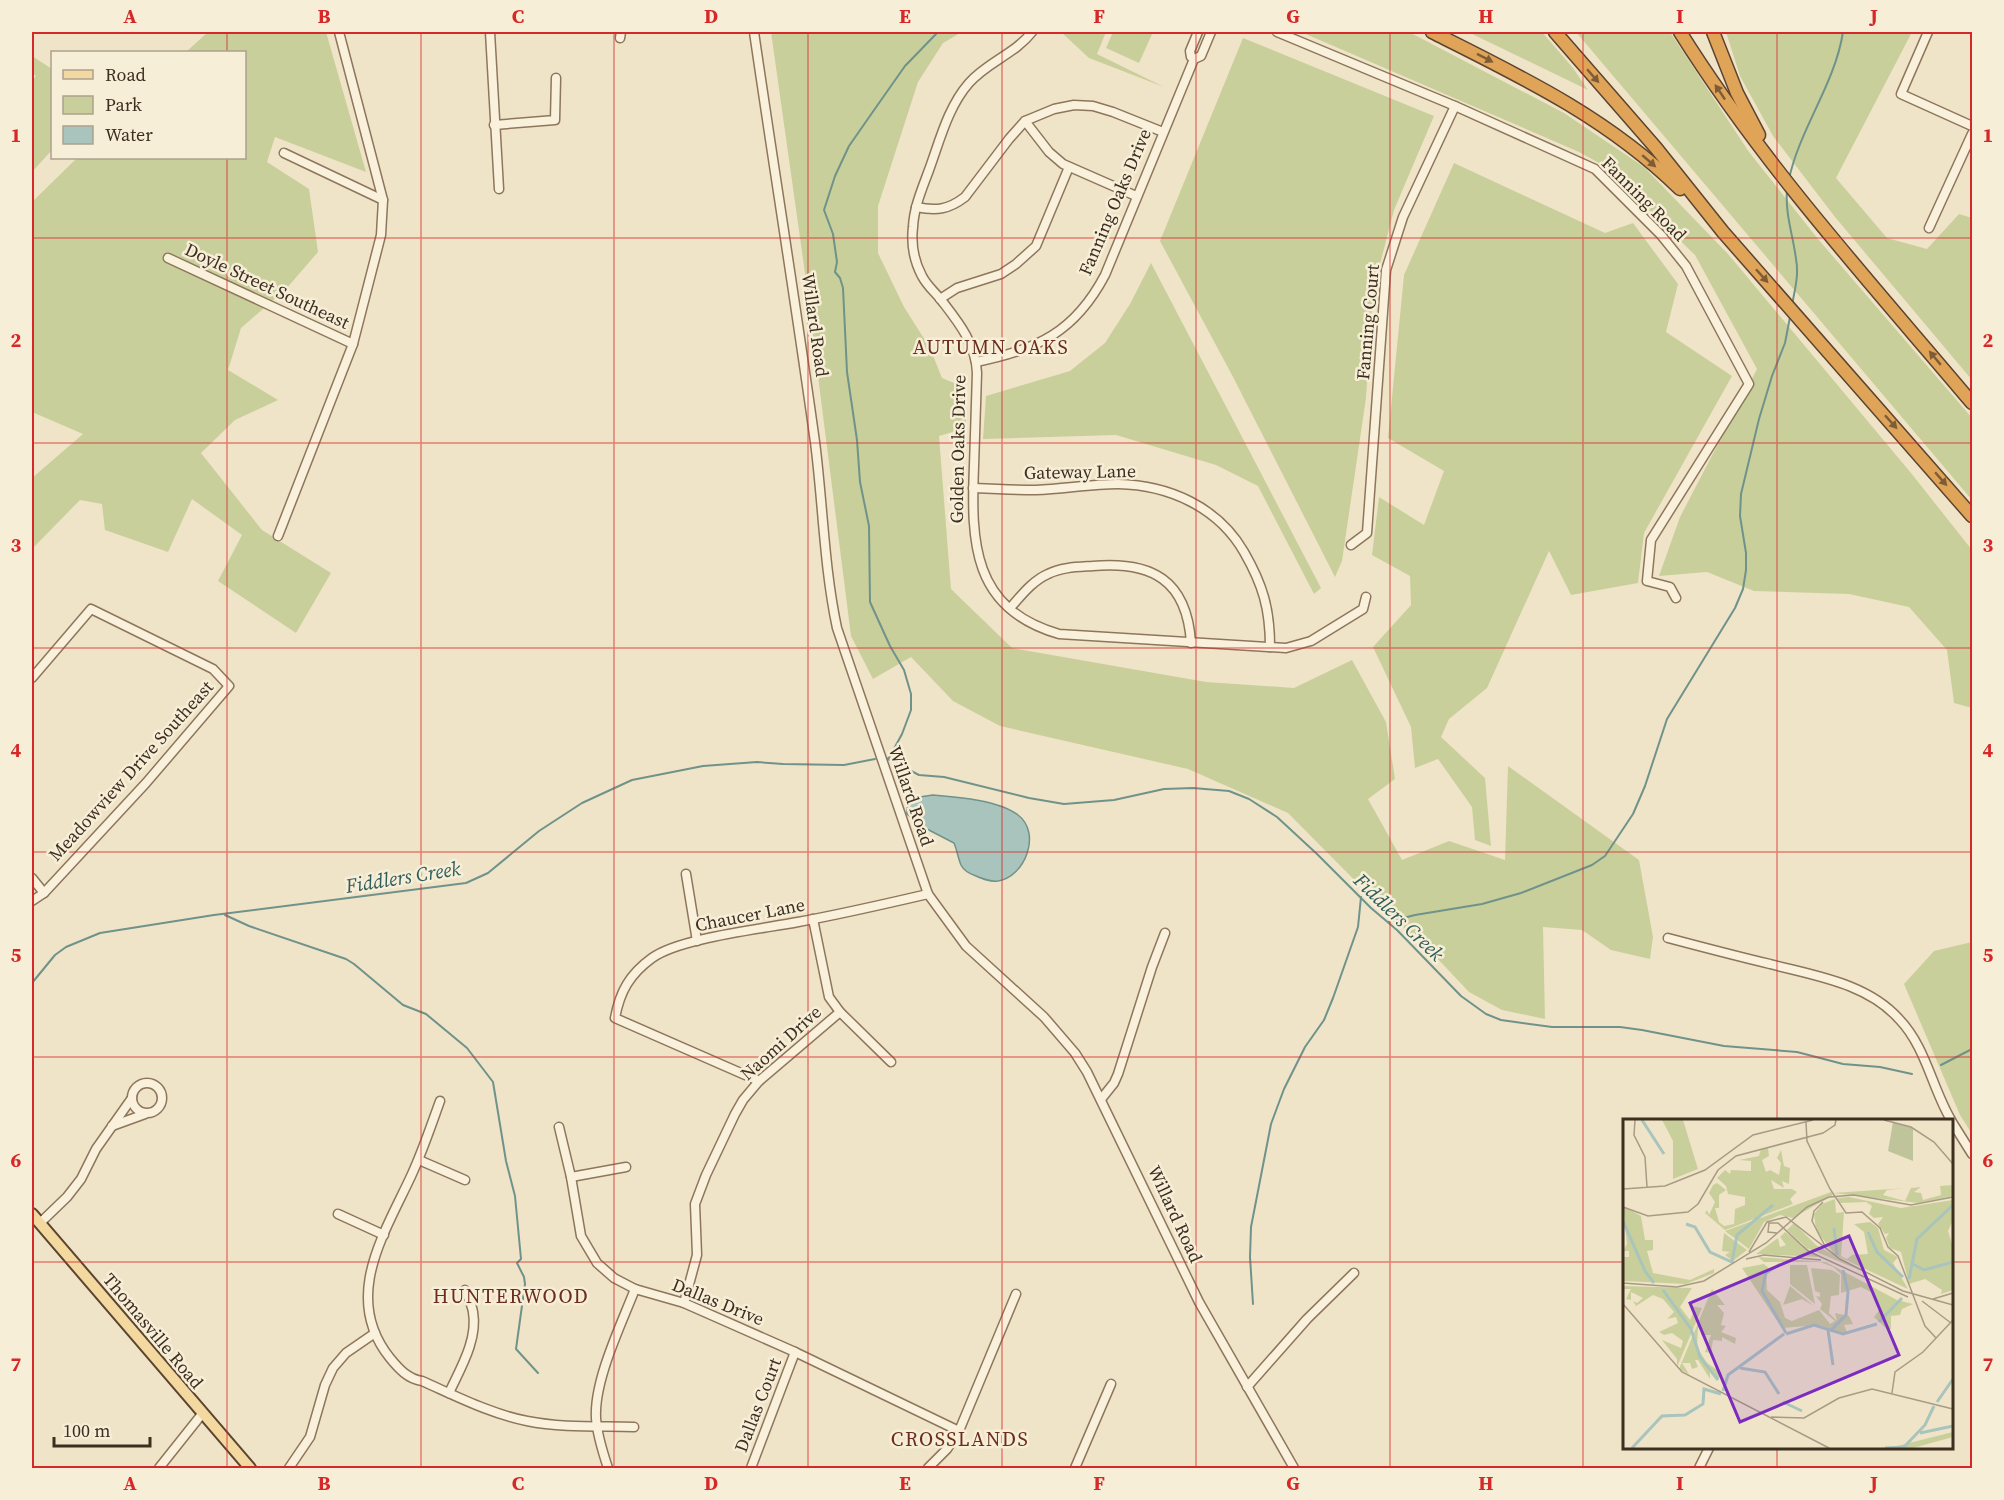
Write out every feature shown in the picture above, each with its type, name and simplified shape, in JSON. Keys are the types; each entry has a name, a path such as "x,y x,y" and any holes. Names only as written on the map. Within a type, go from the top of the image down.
{"highway":[{"path":"1432,32 1555,94 1617,134 1666,176 1723,232"},
{"path":"1555,32 1656,148 1723,232 1972,516"},
{"path":"1680,32 1738,118 1805,206 1972,403"},
{"path":"1713,32 1750,119 1805,206"}],"main road":[{"name":"Thomasville Road","path":"32,1214 250,1468"}],"street":[{"path":"278,536 352,344 381,235 383,200 339,32"},
{"path":"490,32 499,189"},
{"name":"Willard Road","path":"754,32 799,326 820,483 828,580 835,618 890,788 928,894 966,946 1055,1029 1075,1053 1102,1098 1199,1302 1294,1468"},
{"name":"Golden Oaks Drive","path":"1032,32 1013,50 984,69 962,92 947,121 916,207 912,242 916,262 926,282 968,338 976,362 973,535 978,558 991,586 1010,608 1033,624 1059,633 1270,647 1296,646 1311,641 1363,609 1366,597"},
{"name":"Fanning Oaks Drive","path":"1194,59 1190,51 1198,32"},
{"name":"Fanning Oaks Drive","path":"976,362 1008,356 1038,344 1065,326 1094,294 1105,275 1194,59 1201,56 1211,32"},
{"name":"Fanning Road","path":"1276,32 1455,106 1595,170 1661,235 1686,266 1749,384 1651,540 1647,581 1670,588 1676,598"},
{"path":"1928,32 1901,94 1972,126"},
{"path":"494,125 555,120 556,78"},
{"path":"916,207 935,210 949,208 965,197 1025,121 1054,109 1084,105 1104,108 1163,132"},
{"name":"Fanning Court","path":"1351,545 1367,533 1386,270 1403,217 1455,106"},
{"path":"1025,121 1049,152 1069,167 1136,196"},
{"path":"1929,228 1972,134"},
{"path":"284,153 383,200"},
{"path":"940,299 957,288 1001,274 1036,246 1069,167"},
{"name":"Doyle Street Southeast","path":"168,258 352,344"},
{"name":"Gateway Lane","path":"973,488 1035,490 1118,484 1156,488 1187,498 1226,526 1237,539 1265,597 1270,626 1270,647"},
{"path":"1010,608 1038,579 1056,570 1112,564 1135,566 1161,579 1175,592 1188,618 1191,643"},
{"name":"Meadowview Drive Southeast","path":"32,678 91,609 213,669 229,686 146,783 44,892 32,901"},
{"path":"686,874 697,941"},
{"path":"32,878 44,892"},
{"name":"Chaucer Lane","path":"759,1081 615,1018 625,986 638,970 663,951 697,941 928,894"},
{"path":"813,919 829,997 840,1012 891,1062"},
{"path":"1102,1098 1118,1074 1165,933"},
{"path":"1668,938 1833,980 1883,1004 1900,1019 1917,1044 1950,1119"},
{"name":"Naomi Drive","path":"684,1303 697,1255 695,1204 735,1114 759,1081 840,1012"},
{"path":"40,1223 67,1197 81,1179 96,1149 132,1098 135,1088 147,1083 159,1089 161,1102 158,1108 112,1127"},
{"path":"132,1098 135,1107 140,1112 146,1113"},
{"path":"440,1101 419,1160 371,1267 367,1287 369,1313 375,1333 387,1354 412,1380 422,1381 499,1414 527,1421 567,1426 634,1427"},
{"path":"1953,1124 1972,1154"},
{"name":"Dallas Drive","path":"558,1127 571,1177 581,1236 597,1263 614,1278 635,1289 684,1303 795,1352 958,1431"},
{"path":"419,1160 465,1180"},
{"path":"571,1177 626,1167"},
{"path":"338,1214 384,1235"},
{"path":"1247,1387 1307,1319 1354,1273"},
{"path":"608,1468 596,1417 603,1374 635,1289"},
{"path":"449,1393 468,1350 473,1331 473,1312 465,1290"},
{"path":"928,1468 947,1449 958,1431 1017,1294"},
{"path":"289,1468 310,1437 325,1385 333,1368 346,1353 375,1333"},
{"name":"Dallas Court","path":"752,1468 795,1352"},
{"path":"1075,1468 1111,1384"},
{"path":"159,1468 202,1414"},
{"path":"1699,1468 1708,1449"}],"green space":[{"path":"208,32 326,32 366,172 275,137 267,162 309,189 318,252 286,289 241,328 228,370 278,400 235,420 201,453 262,530 331,573 296,633 218,581 242,535 192,499 168,552 105,530 102,504 80,500 33,548 32,559 32,478 83,434 32,412 32,202 76,159 246,159 246,51 187,51"},
{"path":"771,32 962,32 943,43 918,82 878,206 878,253 904,307 930,348 942,378 966,388 966,428 939,436 951,589 1012,648 1206,682 1294,688 1352,660 1386,722 1395,779 1368,799 1402,860 1449,841 1505,860 1508,766 1639,860 1653,937 1650,959 1611,950 1582,930 1543,927 1545,1019 1502,1010 1469,992 1288,813 1188,769 1000,726 953,701 911,657 873,679 851,636 804,266"},
{"path":"1061,32 1106,32 1097,54 1164,87 1089,58"},
{"path":"1113,32 1153,32 1139,63 1106,48"},
{"path":"1301,32 1409,32 1564,113 1644,167 1728,254 1911,473 1972,550 1972,708 1954,703 1947,650 1909,607 1849,594 1754,591 1707,572 1659,576 1680,517 1757,369 1695,255 1601,164 1579,152"},
{"path":"1468,32 1542,32 1573,68 1588,90"},
{"path":"1576,32 1670,32 1749,152 1818,239 1972,418 1972,500"},
{"path":"1726,32 1912,32 1836,178 1887,238 1927,249 1959,214 1972,218 1972,380 1835,217 1773,136 1740,76"},
{"path":"1243,38 1434,116 1394,210 1373,291 1366,398 1342,561 1335,577 1232,375 1160,241"},
{"path":"32,56 51,68 51,151 32,172 32,81 36,76 32,73"},
{"path":"1454,163 1605,233 1633,223 1678,284 1666,332 1732,376 1644,533 1638,583 1571,595 1549,551 1487,688 1449,719 1441,737 1485,778 1491,846 1475,840 1472,807 1438,759 1415,768 1411,727 1373,647 1411,605 1410,576 1372,555 1379,497 1424,525 1444,471 1388,438 1404,275"},
{"path":"1151,263 1321,588 1314,594 1258,486 1216,465 1116,435 983,439 986,396 1070,371 1105,343 1130,304"},
{"path":"1972,942 1972,1134 1960,1115 1904,984 1934,951"}],"water":[{"path":"933,795 989,803 1018,815 1029,832 1029,843 1023,863 1016,872 1008,878 989,881 965,871 954,843 927,829 907,814 909,804 915,798"}],"waterway":[{"path":"889,758 902,734 911,710 911,694 904,670 870,602 869,526 860,482 857,440 847,372 843,288 835,272 837,262 833,234 824,210 835,176 849,146 905,66 938,32"},
{"path":"1789,179 1801,142 1833,70 1843,32"},
{"path":"1787,190 1788,216 1797,265 1792,305"},
{"path":"1388,922 1482,904 1521,893 1592,865 1605,856 1633,814 1645,786 1667,719 1735,608 1743,589 1746,553 1740,516 1741,494 1759,419 1785,343 1790,317"},
{"name":"Fiddlers Creek","path":"886,758 919,775 944,777 1029,798 1064,804 1114,800 1164,789 1193,788 1229,791 1249,799 1277,817 1371,908 1397,930 1461,996 1486,1014 1501,1020 1552,1027 1620,1027 1642,1030 1724,1046 1797,1052 1843,1064 1880,1067 1912,1074"},
{"name":"Fiddlers Creek","path":"32,983 55,955 66,947 100,933 214,915 466,883 488,873 539,831 582,803 632,780 703,766 757,762 844,765 875,759"},
{"path":"1253,1304 1251,1227 1271,1124 1284,1089 1305,1047 1324,1020 1333,998 1358,927 1361,897"},
{"path":"225,915 249,926 346,959 403,1005 426,1014 467,1048 493,1082 506,1161 515,1196 521,1259 517,1263 525,1284 516,1349 538,1373"},
{"name":"Fiddlers Creek","path":"1941,1065 1972,1049"}],"district":[{"name":"AUTUMN OAKS","path":"991,347"},
{"name":"HUNTERWOOD","path":"511,1296"},
{"name":"CROSSLANDS","path":"960,1439"}]}
